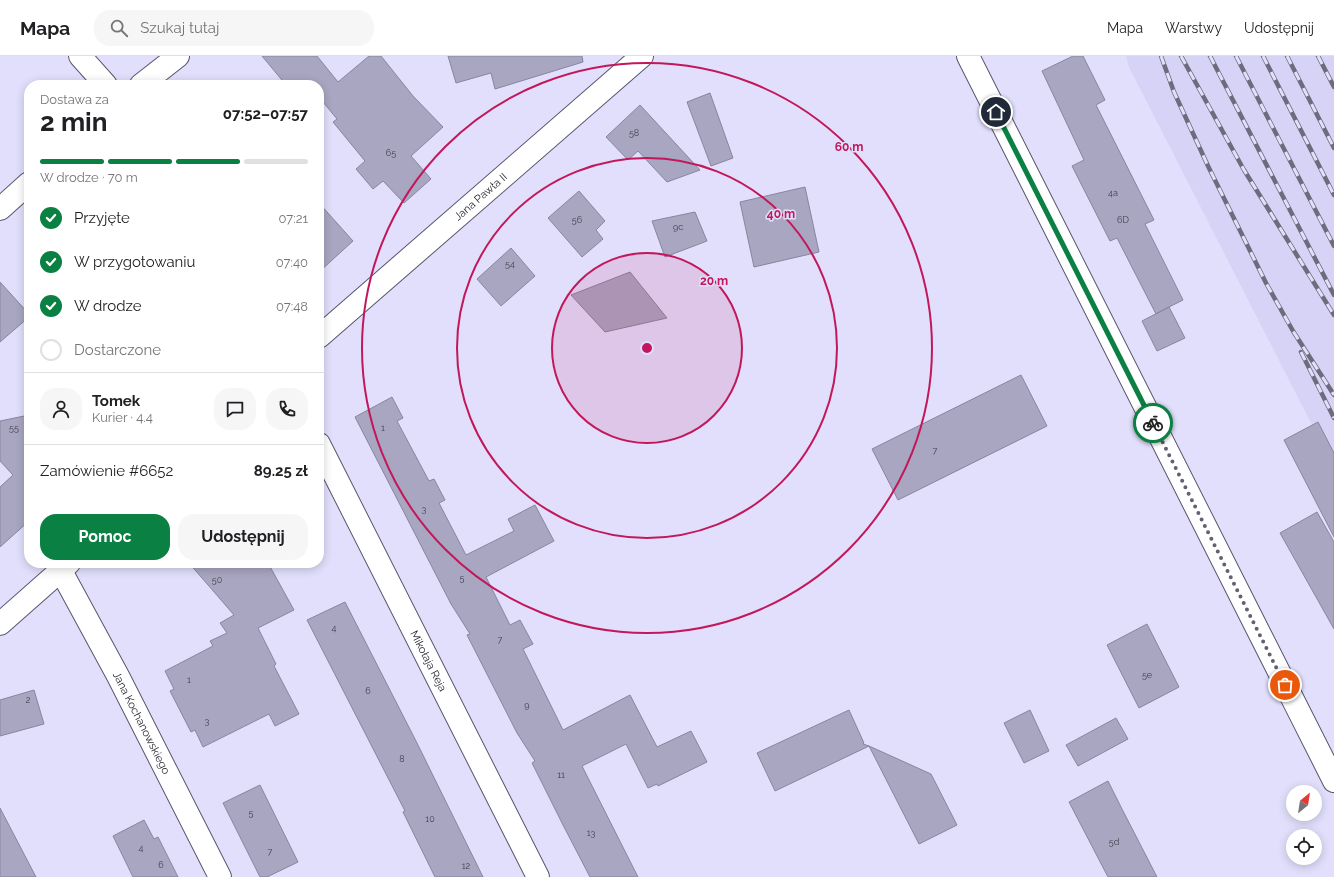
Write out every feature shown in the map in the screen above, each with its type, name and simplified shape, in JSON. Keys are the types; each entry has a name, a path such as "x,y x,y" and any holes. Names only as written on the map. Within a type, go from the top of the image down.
{"street":[{"path":"80,56 102,80"},
{"path":"147,80 178,56"},
{"name":"Jana Pawła II","path":"324,329 642,56"},
{"path":"968,56 1334,781"},
{"path":"0,209 24,187"},
{"name":"Mikołaja Reja","path":"324,454 538,877"},
{"path":"0,624 64,568"},
{"name":"Jana Kochanowskiego","path":"65,568 118,676 220,877"}],"shaded area":[{"path":"1126,56 1334,56 1334,468 1129,67"}],"building":[{"path":"262,56 317,56 338,82 369,56 381,56 413,96 443,127 411,156 431,179 404,203 383,181 373,189 356,169 365,161 333,122 337,119 324,103 324,80 282,80"},
{"path":"448,56 582,56 583,62 495,89 491,73 456,83"},
{"path":"1073,56 1083,56 1105,100 1096,105 1154,220 1145,224 1183,300 1169,307 1185,338 1157,351 1142,321 1156,314 1117,238 1110,241 1072,166 1084,160 1042,71"},
{"path":"710,93 733,158 711,166 687,102"},
{"path":"640,105 700,170 667,182 638,151 628,160 606,137"},
{"path":"805,187 819,252 754,267 740,202"},
{"path":"579,191 605,221 596,230 603,239 582,257 548,218"},
{"path":"324,209 353,241 324,267"},
{"path":"695,212 707,241 665,257 652,221"},
{"path":"511,248 535,276 501,306 477,279"},
{"path":"630,272 667,318 605,332 571,295"},
{"path":"0,282 24,308 24,321 0,342"},
{"path":"1021,375 1047,426 898,500 872,449"},
{"path":"392,397 403,418 397,421 429,481 434,479 445,500 439,503 466,555 514,531 508,519 535,505 554,541 486,577 510,625 520,620 533,644 523,649 563,730 630,695 657,747 691,731 707,762 658,786 657,784 648,788 626,744 582,766 638,877 590,877 563,825 532,763 535,761 517,733 467,635 470,634 451,604 355,417"},
{"path":"24,416 24,525 0,547 0,487 13,475 0,461 0,421"},
{"path":"1318,422 1334,453 1334,537 1284,440"},
{"path":"1317,512 1334,542 1334,629 1280,533"},
{"path":"193,568 271,568 294,610 258,628 276,664 274,666 299,714 275,726 269,714 203,747 195,730 191,732 170,691 174,689 165,671 213,646 210,641 227,633 220,623 234,615"},
{"path":"345,602 483,877 435,877 403,812 405,811 307,620"},
{"path":"1147,624 1179,687 1139,708 1107,645"},
{"path":"34,690 44,724 0,736 0,700"},
{"path":"849,710 864,743 863,744 869,746 775,791 757,753"},
{"path":"1030,710 1049,751 1024,763 1004,723"},
{"path":"1116,718 1128,739 1078,766 1066,745"},
{"path":"869,746 931,774 957,825 919,844"},
{"path":"1108,781 1157,877 1108,877 1069,802"},
{"path":"260,785 298,862 267,877 260,877 223,803"},
{"path":"0,808 36,877 0,877"},
{"path":"144,820 154,839 158,837 178,877 133,877 113,836"}],"railway":[{"path":"1161,56 1174,92 1208,166 1266,283 1293,331 1334,395"},
{"path":"1181,56 1244,170 1334,315"},
{"path":"1210,56 1334,295"},
{"path":"1236,56 1334,246"},
{"path":"1263,56 1334,195"},
{"path":"1287,56 1334,148"},
{"path":"1318,56 1334,87"},
{"path":"1301,352 1334,418"}],"way so far":[{"path":"1153,423 1285,685"}],"route":[{"path":"996,112 1153,423"}]}
